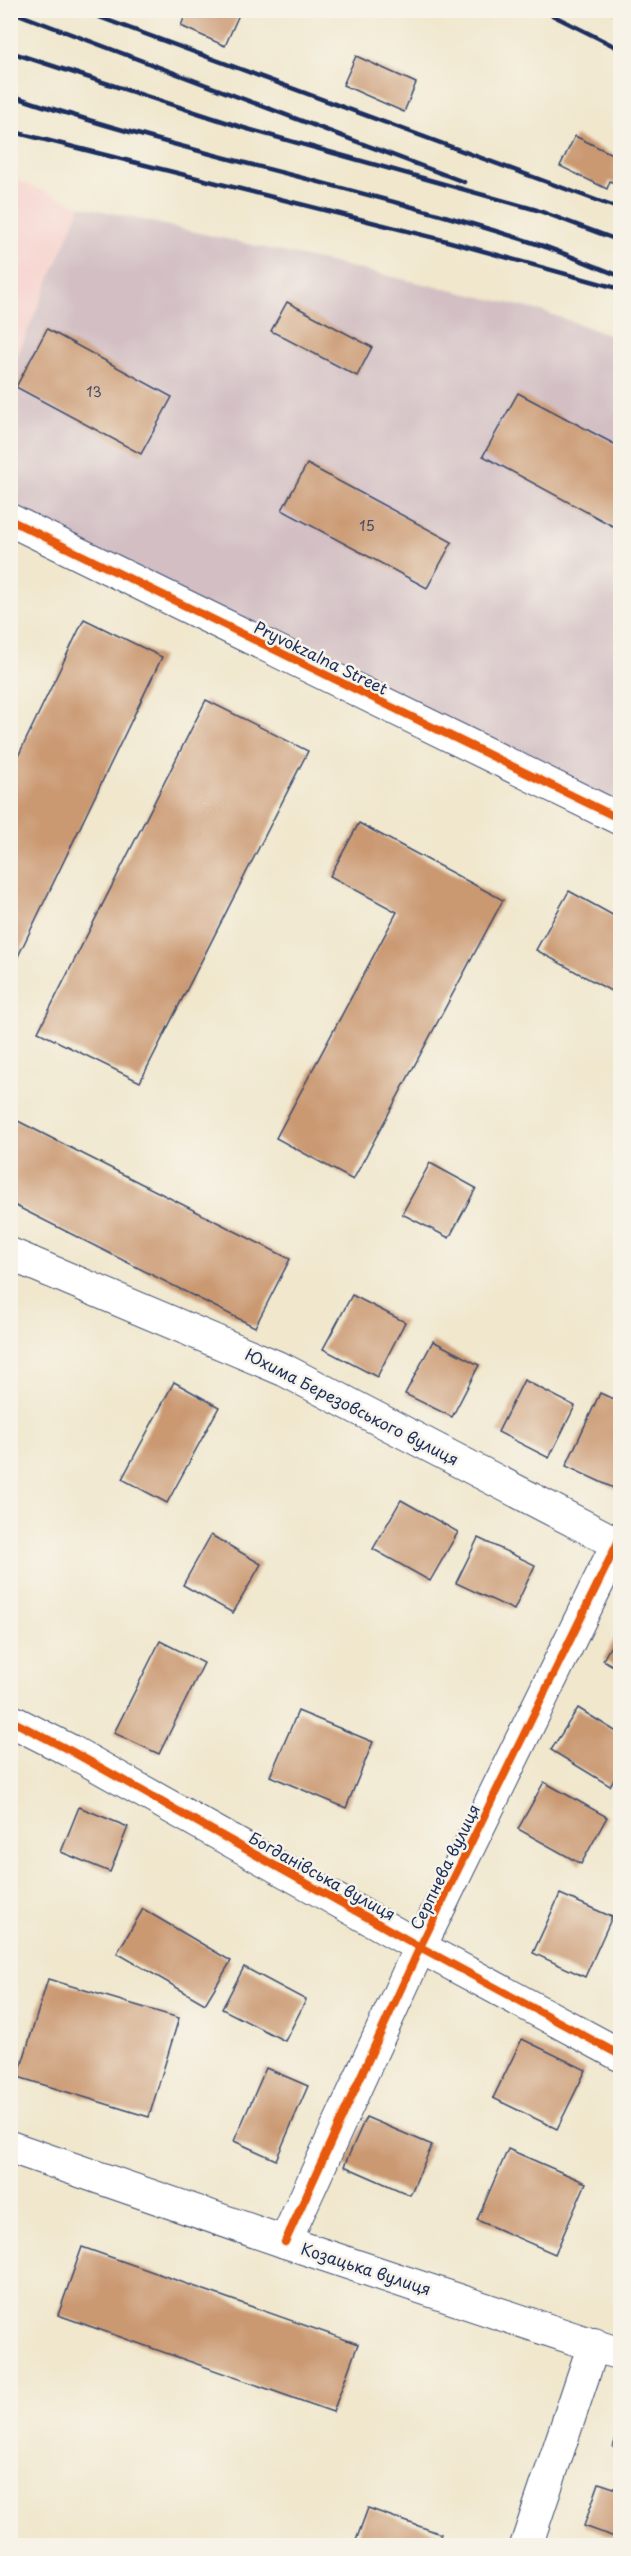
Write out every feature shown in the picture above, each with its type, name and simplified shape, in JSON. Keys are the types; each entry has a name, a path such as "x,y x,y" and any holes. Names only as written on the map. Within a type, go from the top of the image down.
{"street":[{"name":"Pryvokzalna Street","path":"10,520 621,819"},
{"name":"Юхима Березовського вулиця","path":"10,1254 284,1370 620,1542"},
{"name":"Серпнева вулиця","path":"285,2242 420,1947 620,1542"},
{"name":"Богданівська вулиця","path":"10,1720 71,1751 420,1947 621,2055"},
{"name":"Козацька вулиця","path":"10,2147 285,2242 607,2349"},
{"path":"526,2546 607,2349"}],"shaded area":[{"path":"11,178 81,206 11,370"},
{"path":"81,206 542,311 620,339 620,819 11,520 11,370"}],"building":[{"path":"187,10 241,10 225,46 181,26"},
{"path":"356,56 416,83 404,112 343,85"},
{"path":"575,136 620,158 620,186 610,181 607,189 560,166"},
{"path":"287,302 372,347 357,376 271,331"},
{"path":"47,329 172,397 141,454 16,387"},
{"path":"518,393 620,447 620,530 483,456"},
{"path":"307,464 452,542 427,588 282,510"},
{"path":"84,619 162,657 10,973 10,773"},
{"path":"206,700 308,751 140,1082 38,1032"},
{"path":"359,823 503,900 353,1180 276,1138 397,912 330,876"},
{"path":"569,891 620,919 620,996 536,950"},
{"path":"14,1119 290,1259 255,1327 10,1203 10,1125"},
{"path":"430,1163 476,1188 449,1238 402,1214"},
{"path":"352,1295 405,1322 377,1377 323,1349"},
{"path":"433,1341 479,1365 452,1417 405,1394"},
{"path":"524,1380 575,1406 549,1458 498,1432"},
{"path":"174,1382 219,1407 167,1503 122,1479"},
{"path":"600,1393 620,1402 620,1491 566,1466"},
{"path":"401,1500 458,1532 430,1581 373,1549"},
{"path":"211,1535 261,1564 233,1613 183,1585"},
{"path":"478,1538 535,1565 514,1610 456,1583"},
{"path":"620,1629 620,1670 603,1660"},
{"path":"160,1641 204,1663 159,1754 114,1733"},
{"path":"578,1708 620,1734 620,1768 610,1786 551,1750"},
{"path":"298,1711 373,1742 346,1808 270,1776"},
{"path":"544,1782 607,1817 581,1864 518,1829"},
{"path":"79,1807 128,1827 110,1872 61,1852"},
{"path":"560,1894 612,1917 585,1977 533,1953"},
{"path":"143,1909 231,1961 205,2004 117,1953"},
{"path":"244,1967 306,2000 285,2041 222,2009"},
{"path":"48,1979 179,2018 149,2117 18,2077"},
{"path":"522,2039 586,2070 557,2129 493,2098"},
{"path":"266,2068 308,2086 276,2160 234,2141"},
{"path":"366,2117 432,2145 410,2195 344,2166"},
{"path":"508,2149 586,2183 555,2254 477,2220"},
{"path":"82,2247 358,2344 333,2412 58,2315"},
{"path":"620,2426 620,2450 613,2447"},
{"path":"599,2483 620,2490 620,2539 584,2526"},
{"path":"368,2508 441,2534 436,2546 354,2546"}],"railway":[{"path":"80,10 620,209"},
{"path":"542,10 620,49"},
{"path":"609,10 620,16"},
{"path":"10,11 464,182"},
{"path":"10,52 244,128 537,210 620,241"},
{"path":"10,95 142,135 474,225 550,249 620,276"},
{"path":"10,131 447,241 620,289"}],"cycle path":[{"path":"10,520 620,819"},
{"path":"285,2242 420,1947 620,1538"},
{"path":"10,1720 71,1751 420,1947 620,2055"}]}
